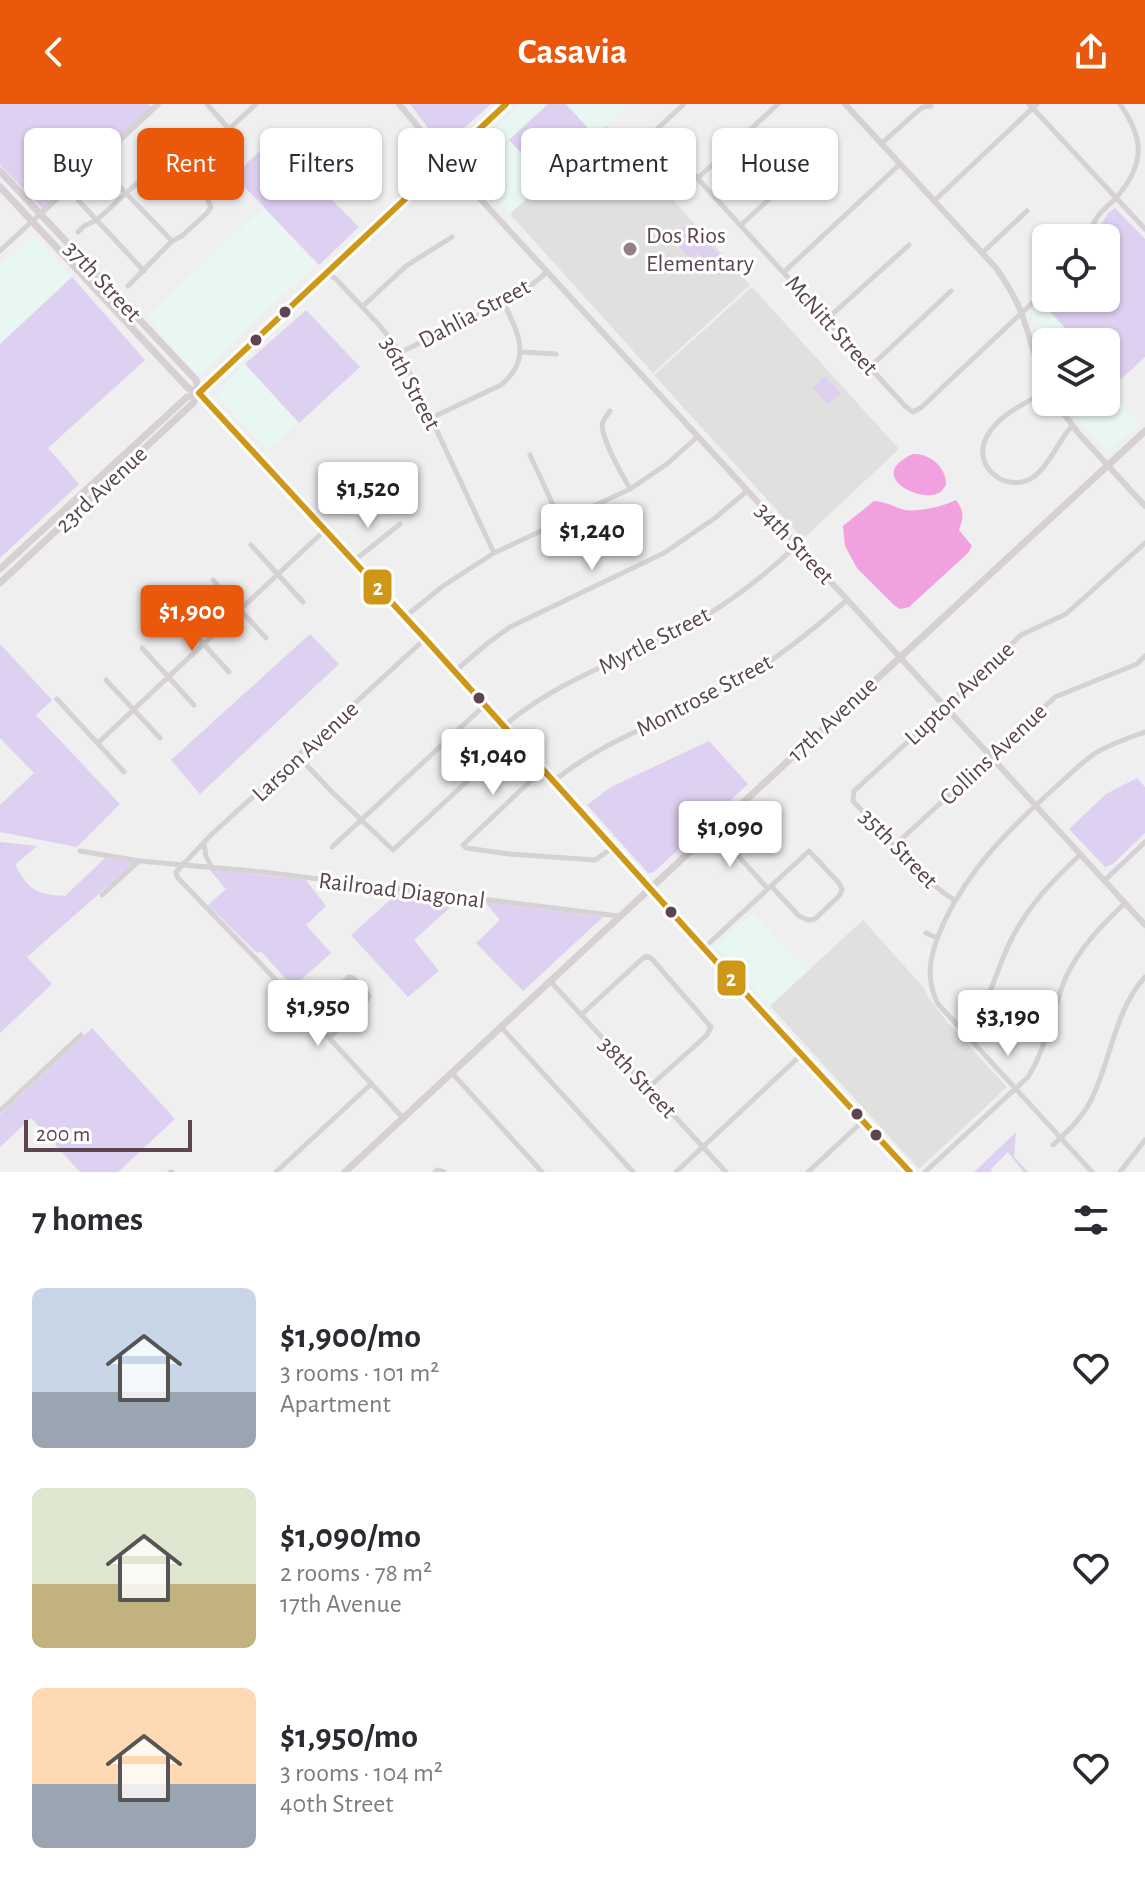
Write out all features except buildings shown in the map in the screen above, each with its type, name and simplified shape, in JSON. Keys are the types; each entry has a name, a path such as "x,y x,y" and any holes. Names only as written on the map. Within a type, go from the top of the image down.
{"main road":[{"name":"23rd Avenue","path":"480,128 506,104"},
{"name":"37th Street","path":"0,171 196,380 199,393"},
{"name":"37th Street","path":"0,187 188,388 199,393 406,616"},
{"name":"23rd Avenue","path":"0,583 404,200"},
{"path":"85,277 93,270"},
{"name":"23rd Avenue","path":"0,569 187,397 199,393"},
{"name":"17th Avenue","path":"345,1172 1145,431"},
{"path":"406,616 910,1172"}],"street":[{"path":"121,139 158,104"},
{"path":"207,104 229,129 256,104"},
{"name":"34th Street","path":"399,104 418,128"},
{"name":"McNitt Street","path":"684,104 657,129 659,136 913,412 1021,313"},
{"path":"698,178 778,104"},
{"path":"845,104 1004,279 1021,313 1032,346"},
{"path":"1094,224 1128,185 1143,153 1136,129 1120,104"},
{"path":"934,201 1033,105 1145,229"},
{"path":"881,144 920,109 931,106"},
{"path":"78,232 97,220 160,162 167,158 176,163 208,199 211,207 128,286"},
{"path":"784,272 900,164"},
{"path":"121,189 172,241"},
{"path":"0,251 55,200"},
{"path":"78,200 144,271"},
{"name":"34th Street","path":"481,200 1145,925"},
{"path":"741,225 768,200"},
{"path":"982,253 1027,211"},
{"path":"362,307 406,266 452,237"},
{"path":"827,320 909,245"},
{"name":"Dahlia Street","path":"400,352 504,303 522,293 547,272"},
{"name":"36th Street","path":"327,273 390,337 400,352 494,553"},
{"path":"870,367 951,291"},
{"path":"431,418 501,385 517,367 521,352 518,334 504,303"},
{"path":"1021,313 1032,303"},
{"path":"521,352 556,354"},
{"path":"1032,400 1005,417 985,440 982,450 987,469 1002,481 1012,484 1027,481 1036,475 1072,426"},
{"path":"610,411 602,427 630,489"},
{"path":"1065,416 1145,506"},
{"path":"406,616 451,580 494,553 630,489 667,464 697,437"},
{"path":"530,455 561,522"},
{"path":"455,671 510,627 664,553 715,518 747,491"},
{"path":"355,560 400,524"},
{"path":"98,743 326,529"},
{"name":"Lupton Avenue","path":"854,791 1021,635 1066,614 1145,543"},
{"path":"251,545 303,602"},
{"name":"Myrtle Street","path":"505,725 547,694 702,618 754,583 796,546"},
{"path":"213,580 266,638"},
{"name":"Montrose Street","path":"555,780 588,756 755,672 847,600"},
{"path":"177,615 229,672"},
{"name":"Larson Avenue","path":"184,864 426,638"},
{"path":"142,648 194,705"},
{"name":"Collins Avenue","path":"894,846 1055,697 1137,664 1145,656"},
{"path":"106,680 160,738"},
{"path":"57,699 124,772"},
{"path":"332,847 486,704"},
{"path":"1092,1172 938,1004 932,991 929,969 937,938 954,900 986,856 1036,805 1091,756 1145,732"},
{"path":"299,757 393,850 516,737"},
{"path":"544,768 463,845 509,854 595,860 614,847"},
{"name":"35th Street","path":"854,791 853,801 894,846 929,882 954,900"},
{"path":"705,947 770,888 809,851 842,889 840,895 815,919 799,916 770,888 714,829"},
{"path":"1105,880 1145,842"},
{"path":"204,843 211,866"},
{"name":"Railroad Diagonal","path":"80,851 140,861 211,866 619,917"},
{"path":"965,1033 982,1012 1003,956 1019,925 1050,883 1081,854"},
{"path":"102,895 140,861"},
{"path":"184,864 176,872 177,877 403,1118"},
{"path":"925,1172 1031,1073 1066,977 1091,937 1125,903"},
{"path":"926,933 937,938"},
{"path":"581,1015 642,959 647,956 652,959 711,1027 707,1035 648,1088"},
{"path":"329,1038 364,1005 369,996 349,977 335,989 334,996 352,1015"},
{"path":"1053,1145 1081,1117 1091,1100 1131,997 1145,977"},
{"name":"38th Street","path":"550,981 726,1172"},
{"path":"500,1027 633,1172"},
{"path":"0,1111 81,1035"},
{"path":"676,1172 802,1054"},
{"path":"452,1073 542,1172"},
{"path":"276,1172 371,1084"},
{"path":"808,1172 863,1121"},
{"path":"1120,1172 1145,1140"},
{"path":"435,1172 444,1172"}],"shaded area":[{"path":"0,104 148,104 151,107 121,135 121,128 24,128 24,190 0,165"},
{"path":"410,104 491,104 464,128 428,128"},
{"path":"522,104 548,104 509,139 521,152 521,200 525,200 510,214 497,200 505,200 505,128 497,128"},
{"path":"548,104 566,104 588,128 522,128"},
{"path":"566,104 630,104 604,128 588,128"},
{"path":"521,129 521,153 509,140"},
{"path":"260,151 260,200 332,200 359,227 319,265 244,186 244,167"},
{"path":"34,200 51,200 42,208"},
{"name":"Dos Rios Elementary","path":"525,200 673,200 750,285 653,373 510,214"},
{"path":"263,208 316,264 200,374 195,373 147,316"},
{"path":"1115,208 1145,239 1145,357 1120,380 1120,328 1065,328 1050,312 1120,312 1120,224 1101,224"},
{"path":"685,225 692,233 696,229 730,267 719,276 697,253 690,258 674,236"},
{"path":"34,235 72,277 0,344 0,265"},
{"path":"72,277 145,360 48,448 79,484 0,558 0,344"},
{"path":"752,287 899,449 803,539 654,375"},
{"path":"306,310 360,367 299,423 245,364"},
{"path":"1033,312 1050,312 1065,328 1036,328"},
{"path":"245,364 299,423 267,450 217,395 217,391"},
{"path":"825,376 841,393 828,404 813,388"},
{"path":"1120,403 1139,425 1109,450 1077,416 1120,416"},
{"path":"913,454 925,456 940,467 946,479 941,492 918,494 908,490 895,478 894,470 900,462"},
{"path":"956,500 962,514 959,530 972,546 909,607 900,609 857,568 845,546 843,526 874,501 910,510 931,508"},
{"path":"310,634 339,664 200,794 171,760"},
{"path":"0,644 52,700 36,715 120,804 77,847 0,832 0,805 34,773 0,738"},
{"path":"709,741 748,784 654,872 648,873 587,805 611,787"},
{"path":"1137,778 1145,787 1145,833 1113,864 1105,867 1069,829 1106,794"},
{"path":"0,842 37,846 15,865 34,890 47,894 65,896 105,858 135,862 27,957 52,984 0,1033"},
{"path":"209,869 306,880 326,906 306,925 331,953 293,987 261,951 257,953 208,905 226,889"},
{"path":"398,893 456,902 414,940 439,971 408,997 351,935"},
{"path":"485,902 603,917 523,991 476,943 500,920"},
{"path":"752,913 807,972 770,1006 718,949 718,944"},
{"path":"863,920 924,988 949,1024 1007,1087 919,1169 770,1006"},
{"path":"92,1028 175,1119 118,1172 80,1172 31,1118 0,1147 0,1115"},
{"path":"1016,1132 1014,1157 1028,1172 1022,1172 1008,1152 991,1169 992,1172 974,1172"}],"transit line":[{"name":"2","path":"199,393 506,104"},
{"name":"2","path":"199,393 910,1172"}],"place":[{"name":"Dos Rios Elementary","path":"630,249"}]}
